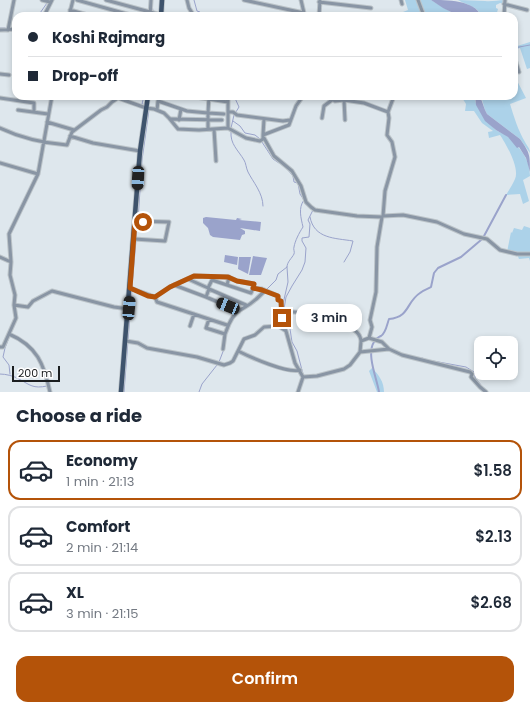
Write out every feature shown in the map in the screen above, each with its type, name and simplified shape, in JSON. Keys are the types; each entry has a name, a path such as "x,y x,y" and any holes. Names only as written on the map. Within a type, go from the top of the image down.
{"main road":[{"path":"161,12 162,0"},
{"path":"121,392 128,341 130,288 140,151 147,100"}],"street":[{"path":"8,30 14,0"},
{"path":"42,0 51,1 46,12"},
{"path":"73,0 70,10 77,12"},
{"path":"77,0 122,12"},
{"path":"106,0 146,12"},
{"path":"150,0 152,12"},
{"path":"187,0 192,12"},
{"path":"244,0 293,12"},
{"path":"301,0 304,12"},
{"path":"401,0 402,4"},
{"path":"418,0 422,12"},
{"path":"504,0 504,12"},
{"path":"319,12 319,1 371,8"},
{"path":"504,4 527,10"},
{"path":"129,12 130,7"},
{"path":"0,31 12,30"},
{"path":"0,74 9,76"},
{"path":"0,98 12,99"},
{"path":"17,100 34,102 34,112"},
{"path":"0,347 3,347 16,318 14,305 15,295 10,275 11,262 9,234 38,174 51,100"},
{"path":"0,128 16,135 43,142 67,145 74,130 101,110 107,108 114,100"},
{"path":"122,100 157,110 169,118 178,129 228,128 246,138 262,138 288,126 296,106 300,100"},
{"path":"154,100 187,111 224,114"},
{"path":"208,129 209,100"},
{"path":"220,100 228,102 228,128"},
{"path":"322,118 324,106 332,100 364,103 388,112"},
{"path":"344,100 345,120"},
{"path":"370,338 372,327 370,320 376,292 377,247 385,191 395,156 392,142 387,135 389,118 388,112 392,100"},
{"path":"157,110 158,101"},
{"path":"179,120 181,109"},
{"path":"18,110 48,114"},
{"path":"228,112 233,112 237,115 264,119 283,121 290,120"},
{"path":"169,118 179,120 222,120"},
{"path":"264,119 262,138 274,156 292,171 301,186 306,202 311,208 315,210 357,216 382,217 403,215 437,222 464,234 487,239 500,250 517,254 530,254"},
{"path":"181,129 184,120"},
{"path":"47,122 74,130"},
{"path":"214,129 216,161"},
{"path":"70,136 98,144 140,151"},
{"path":"0,163 38,174"},
{"path":"134,239 165,242 169,222 135,221"},
{"path":"0,258 11,262"},
{"path":"130,288 148,296 155,297 174,285 194,276 229,277 237,281 254,284 251,293"},
{"path":"227,285 229,277"},
{"path":"188,279 246,305"},
{"path":"206,297 212,280 259,296"},
{"path":"174,285 239,311"},
{"path":"253,288 278,296 278,300 281,301 284,311 283,322 295,363 303,377 298,392"},
{"path":"14,305 28,307 33,301 52,291 114,307 129,308"},
{"path":"223,349 225,334 234,314 246,305 255,301 264,291"},
{"path":"155,297 157,302 229,324"},
{"path":"284,311 316,314"},
{"path":"190,326 194,314"},
{"path":"209,318 206,328 225,334"},
{"path":"303,377 317,376 342,370 350,365 360,352 360,334 337,324"},
{"path":"128,341 138,343 147,348 197,357 224,365 233,361 244,339 255,335 264,327 278,326 286,330"},
{"path":"9,334 22,340 37,355 47,377 50,392"},
{"path":"361,341 370,338 382,342 389,349 411,358 470,372 472,374 471,377 486,392"},
{"path":"360,352 389,349"},
{"path":"238,351 279,367 296,371 300,370"}],"shaded area":[{"path":"405,0 431,0 451,12 403,12 408,10"},
{"path":"431,0 459,2 473,7 479,12 451,12"},
{"path":"458,0 505,0 504,4 500,3 496,5 496,8 498,9 497,12 478,12 475,8"},
{"path":"530,42 530,68 527,69 518,46"},
{"path":"518,83 526,98 510,104 518,128 529,148 530,153 520,139 487,114 482,100 518,100"},
{"path":"464,100 475,100 480,110 496,130 506,135 523,153 530,170 530,176 523,180 529,201 523,204 520,194 506,195 514,181 516,174 512,156 500,135 489,138 488,132 493,131 482,123 474,111 465,111 466,104"},
{"path":"475,100 481,100 487,114 520,139 529,154 530,172 526,158 519,147 517,148 508,137 485,121 476,105"},
{"path":"203,218 236,220 237,218 242,219 239,220 261,222 260,231 240,228 245,231 245,234 242,235 240,240 213,237 210,235 208,228 203,223"},
{"path":"524,226 530,228 530,261 529,258 519,259 517,254 507,252 511,232 512,233 514,228 522,230"},
{"path":"225,255 238,257 237,265 224,262"},
{"path":"253,256 267,258 261,275 249,275"},
{"path":"239,257 251,257 248,274 238,269"},
{"path":"372,368 381,379 384,392 377,392 369,371"}],"waterway":[{"path":"194,0 197,11 200,12"},
{"path":"41,12 47,3"},
{"path":"152,5 153,11"},
{"path":"0,28 5,28"},
{"path":"518,47 530,45"},
{"path":"143,100 143,104"},
{"path":"231,128 234,115 239,107 236,100"},
{"path":"138,220 142,160 149,110"},
{"path":"233,121 240,126 245,133 255,135 260,139 273,159 279,163"},
{"path":"231,132 233,143 245,161 248,172 260,192 263,206"},
{"path":"266,290 276,280 278,274 287,267 294,254 295,242 303,227 301,206 304,200 300,194 298,183 294,182 293,176 288,170"},
{"path":"484,236 506,195"},
{"path":"304,200 305,204 309,207"},
{"path":"284,309 286,297 305,262 306,248 302,238 309,237 310,224 308,220 313,210"},
{"path":"310,217 316,230 326,236 353,241 350,252 344,262"},
{"path":"136,237 137,223"},
{"path":"132,287 136,240"},
{"path":"379,392 371,353 374,342 384,333 389,319 396,318 401,315 416,297 431,287 434,273 438,268 461,257 481,240"},
{"path":"283,304 288,282 287,267"},
{"path":"124,392 132,290"},
{"path":"284,313 285,316 288,316 292,342 297,351 303,374"},
{"path":"10,335 3,357 9,365 10,374"},
{"path":"219,362 224,349"},
{"path":"422,358 430,361"},
{"path":"433,361 466,367 474,372 475,378 481,385"},
{"path":"199,392 202,384 217,365"},
{"path":"0,374 15,377 35,387 47,386"}],"route":[{"path":"143,222 135,221 130,288 148,296 155,297 170,287 192,276 228,277 237,281 254,284 253,288 278,296 278,300 281,301 282,318"}]}
